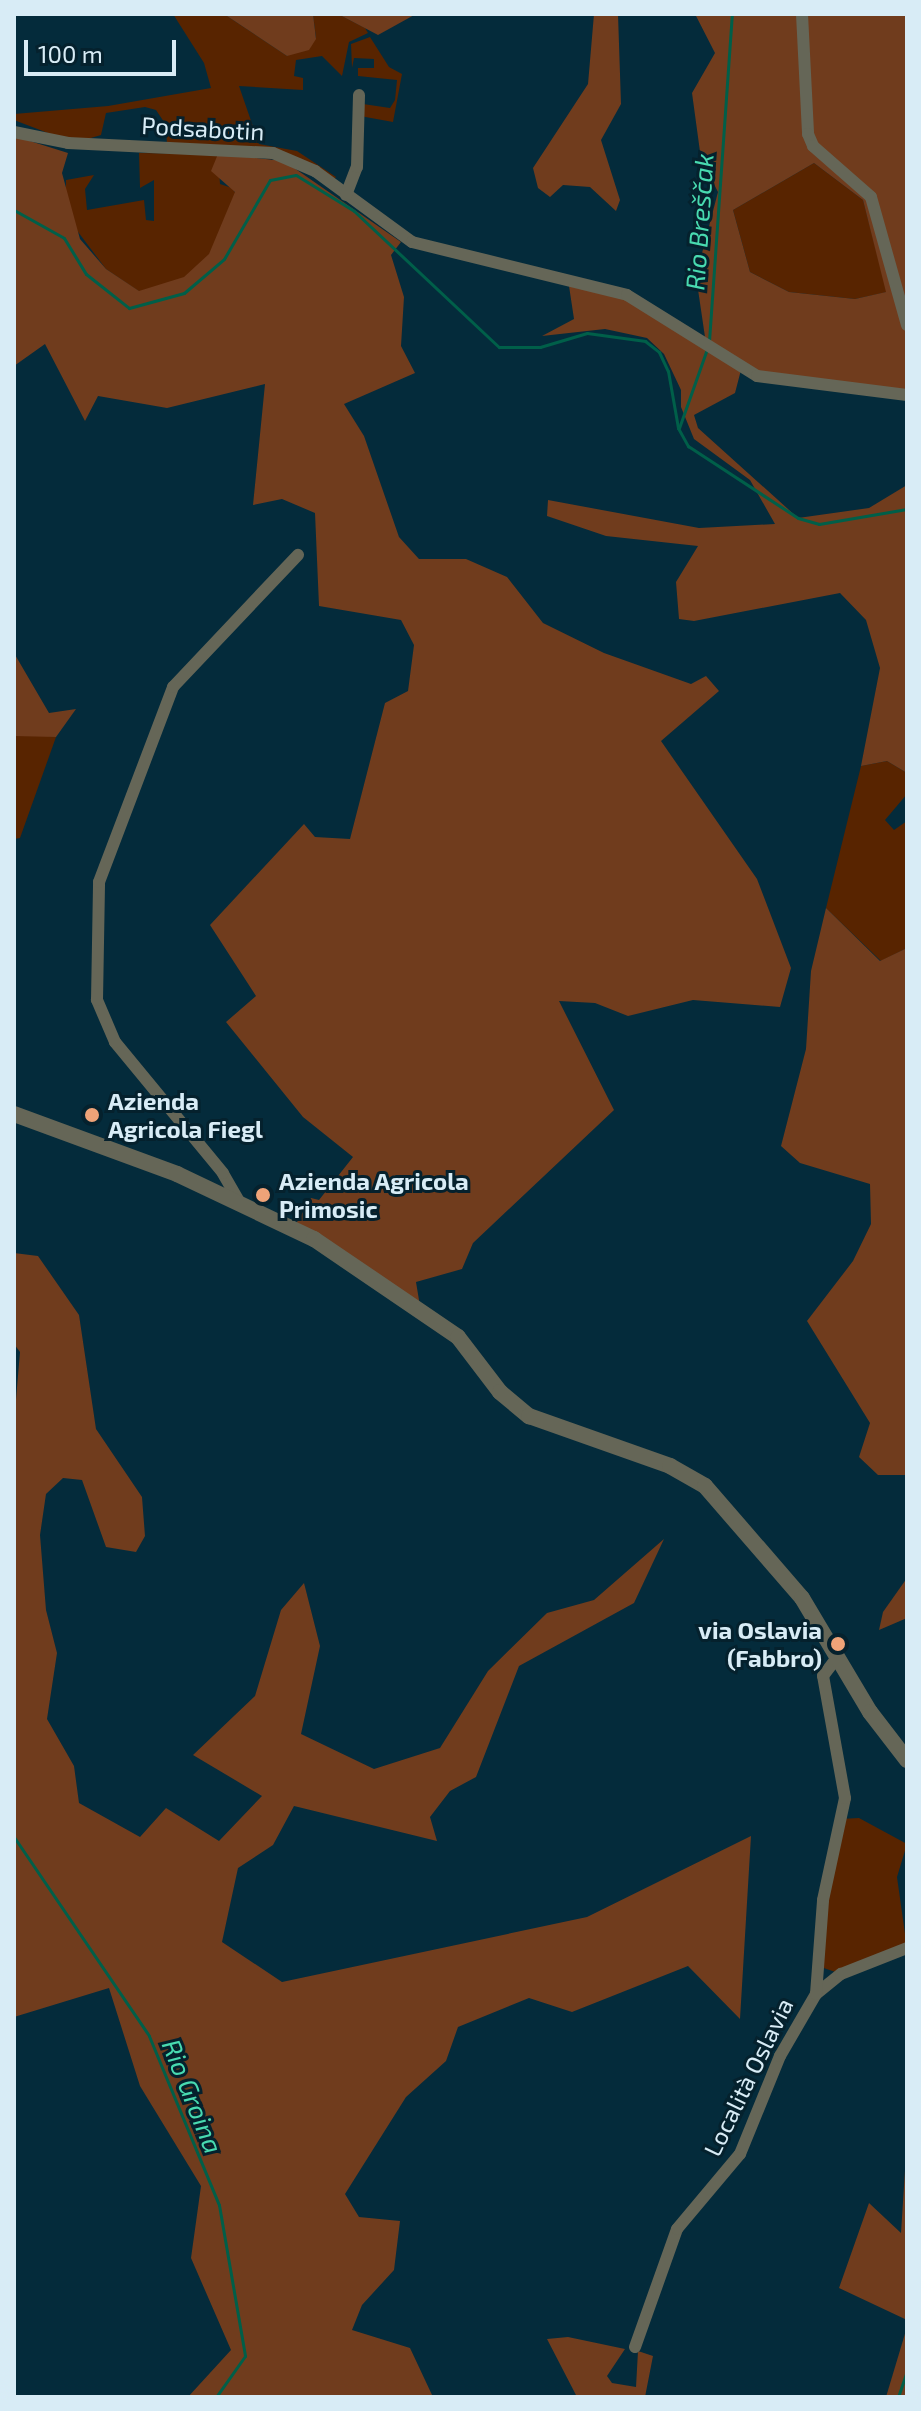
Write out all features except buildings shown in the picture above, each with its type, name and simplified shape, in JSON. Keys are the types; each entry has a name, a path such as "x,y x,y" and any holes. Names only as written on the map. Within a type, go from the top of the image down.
{"street":[{"path":"802,14 808,134 871,197 907,325"},
{"path":"346,195 357,167 359,95"},
{"name":"Podsabotin","path":"14,132 68,143 273,153 315,171 412,242 470,261 627,295 757,376 907,395"},
{"path":"240,1203 223,1173 115,1042 97,1000 99,882 173,687 298,555"},
{"path":"14,1114 240,1203 314,1239 458,1337 512,1405 683,1471 737,1519 802,1598 907,1760"},
{"name":"Località Oslavia","path":"816,1994 823,1900 845,1798 823,1676 838,1656"},
{"name":"Località Oslavia","path":"635,2347 677,2229 740,2154 780,2056 816,1994 841,1974 907,1948"},
{"path":"818,1966 841,1974"}],"shaded area":[{"path":"173,14 224,14 287,56 316,38 313,14 338,14 365,28 368,33 349,42 342,76 322,56 296,60 294,76 303,78 303,90 239,86 259,144 297,151 336,177 332,182 306,163 167,146 166,125 156,110 145,107 106,113 101,135 74,143 14,120 14,114 108,106 211,88 204,63"},
{"path":"224,14 313,14 316,39 309,50 287,56"},
{"path":"338,14 416,14 378,35"},
{"path":"594,14 618,14 621,104 601,140 620,200 616,211 590,187 563,185 550,197 538,188 533,168 588,84"},
{"path":"695,14 907,14 907,395 757,376 705,337 696,276 718,192 701,159 692,93 715,53","holes":["814,163 863,200 886,292 855,299 789,292 750,272 733,210"]},
{"path":"370,37 389,67 402,74 393,122 360,116 363,104 390,108 395,100 397,80 358,76 358,68 374,68 374,59 354,58 352,68 351,44"},
{"path":"14,136 68,153 62,173 80,239 106,269 139,291 184,277 209,254 235,192 211,171 218,154 284,161 401,242 391,255 404,297 401,346 415,373 344,404 364,436 399,537 419,559 466,559 507,577 543,623 604,653 691,684 706,676 719,691 661,741 757,879 791,968 780,1007 693,1000 628,1016 595,1003 559,1001 614,1110 473,1243 462,1269 416,1282 420,1306 293,1229 311,1198 319,1200 353,1157 303,1117 226,1022 256,996 210,925 304,824 315,837 350,839 385,703 408,691 414,645 401,620 319,606 315,513 282,499 253,505 265,384 167,408 98,396 85,421 45,344 14,366"},
{"path":"139,153 218,154 220,184 232,188 243,204 200,274 140,292 106,269 66,216 66,180 94,175 85,189 87,210 144,200 146,220 154,221 154,180 140,188"},
{"path":"814,163 863,200 887,292 855,299 789,292 750,272 733,210"},
{"path":"569,286 640,303 741,370 735,393 694,415 698,428 798,518 869,508 907,485 907,773 887,761 861,766 880,668 866,620 840,593 694,621 679,619 676,582 698,546 606,536 547,516 548,500 699,528 775,524 750,480 694,439 681,407 681,390 664,354 647,338 605,329 542,336 574,319"},
{"path":"14,653 49,713 76,709 56,737 14,736"},
{"path":"31,734 56,737 20,838 14,839 14,736"},
{"path":"887,761 907,773 907,794 885,820 894,830 907,821 907,948 881,961 826,908 861,766"},
{"path":"826,908 880,961 907,948 907,1475 878,1475 859,1457 870,1423 807,1321 853,1261 871,1224 870,1184 800,1163 781,1146 806,1049 811,971"},
{"path":"14,1253 38,1256 79,1315 96,1429 142,1497 145,1536 136,1552 106,1547 82,1480 63,1478 46,1494 40,1535 46,1610 57,1653 47,1719 74,1766 79,1803 140,1837 166,1808 219,1841 262,1796 193,1755 255,1696 281,1610 304,1583 320,1646 301,1734 374,1769 440,1748 488,1671 547,1613 594,1600 664,1539 634,1603 519,1666 476,1777 450,1791 430,1817 437,1841 294,1806 273,1845 238,1868 222,1942 282,1982 587,1917 751,1836 740,2019 688,1966 572,2012 529,1998 458,2027 446,2061 406,2097 345,2194 359,2217 400,2221 394,2270 362,2305 352,2330 410,2348 433,2397 188,2397 231,2350 191,2258 201,2186 140,2086 109,1988 14,2017 14,1423 20,1352 14,1344"},
{"path":"907,1578 907,1618 879,1630 883,1612"},
{"path":"859,1818 907,1844 897,1877 907,1948 841,1974 818,1966 840,1819"},
{"path":"907,2139 907,2320 839,2288 869,2203 901,2233"},
{"path":"907,2327 907,2397 886,2397"},
{"path":"568,2337 625,2349 607,2376 612,2383 636,2387 638,2351 653,2356 645,2397 577,2397 547,2339"}],"waterway":[{"name":"Rio Breščak","path":"709,341 732,14"},
{"path":"14,210 64,238 86,274 129,308 184,293 224,259 270,180 296,175 354,211 499,347 540,347 587,333 645,341 659,352 668,371 678,428 688,446 798,518 819,524 907,509"},
{"name":"Rio Breščak","path":"679,428 707,349"},
{"name":"Rio Groina","path":"14,1837 149,2036 219,2205 245,2356 216,2397"},
{"path":"898,2397 907,2371"}],"place":[{"name":"Azienda Agricola Fiegl","path":"92,1115"},
{"name":"Azienda Agricola Primosic","path":"263,1195"},
{"name":"via Oslavia (Fabbro)","path":"838,1644"}]}
